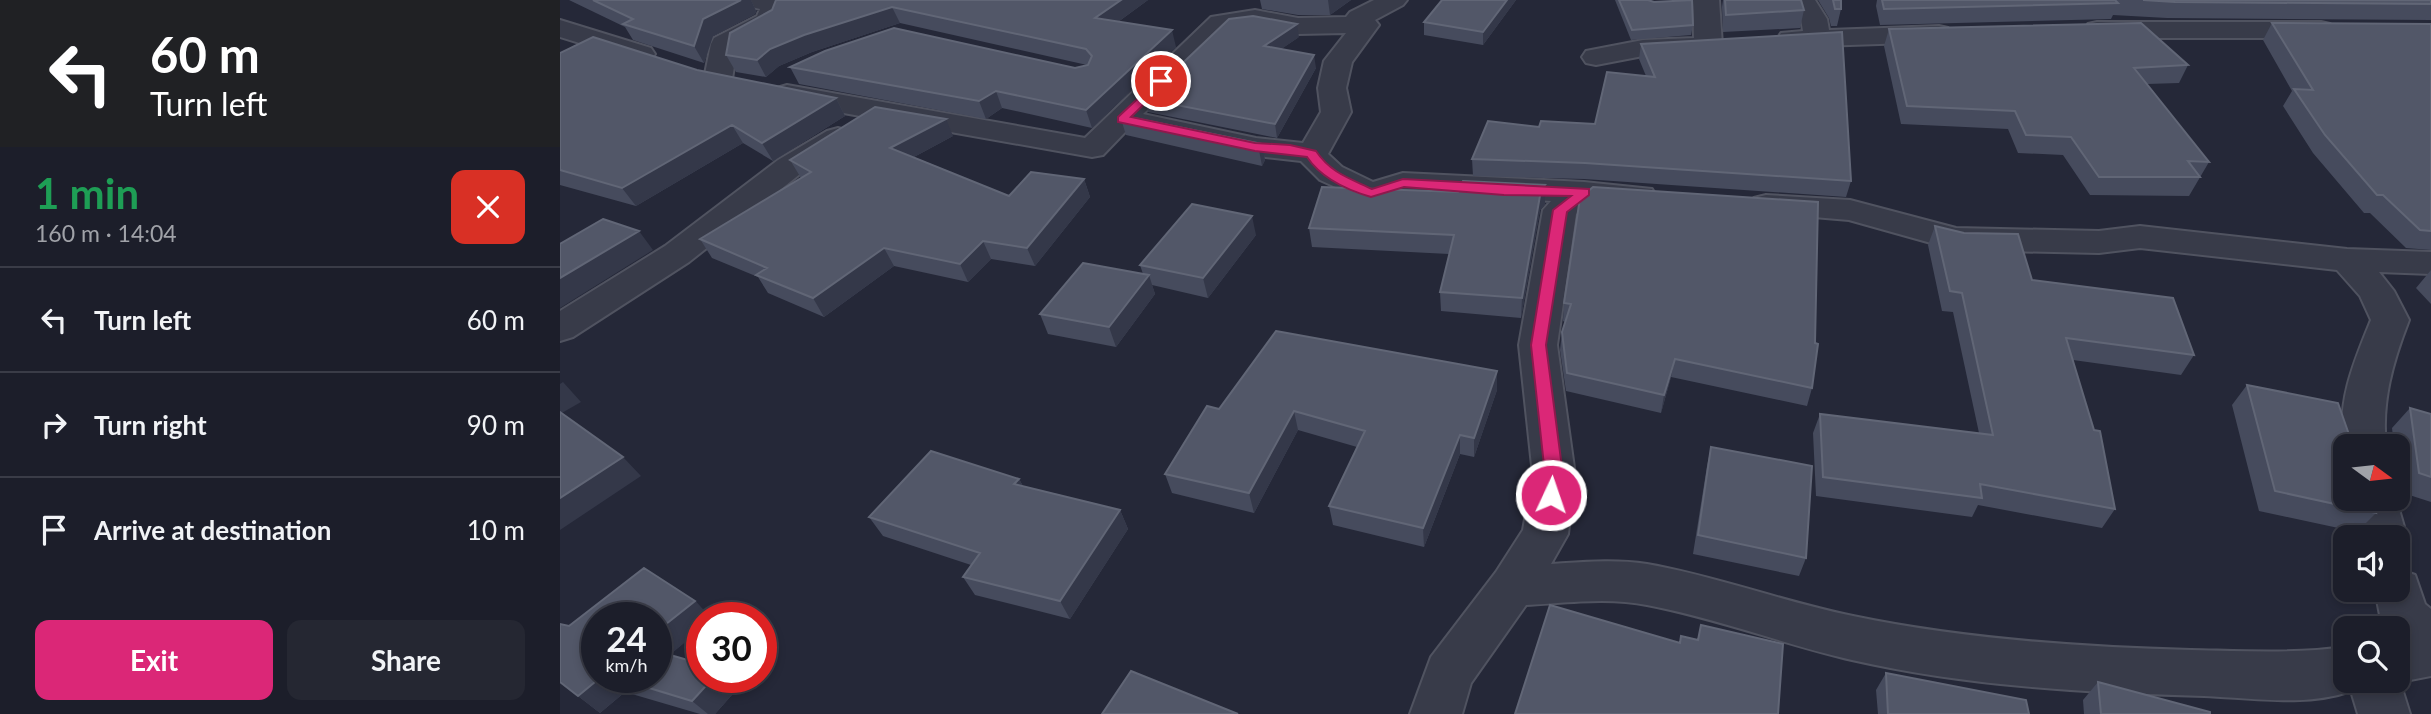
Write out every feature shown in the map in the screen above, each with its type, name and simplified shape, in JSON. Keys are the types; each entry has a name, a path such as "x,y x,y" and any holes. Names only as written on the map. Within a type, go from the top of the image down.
{"street":[{"path":"749,86 724,44 769,20 774,3 752,0"},
{"path":"1366,25 1359,18 1394,0"},
{"path":"1706,0 1708,45"},
{"path":"1802,0 1814,19 1817,37"},
{"path":"560,28 679,67 749,86 878,112 1092,148 1220,23 1255,18 1298,26 1366,25"},
{"path":"1312,154 1336,112 1332,88 1338,61 1366,25"},
{"path":"2075,31 2344,30"},
{"path":"1763,41 1967,33"},
{"path":"1596,57 1643,48 1736,43"},
{"path":"749,86 801,69"},
{"path":"560,328 677,254 789,167 878,112"},
{"path":"1122,119 1255,147 1290,149 1312,154 1321,168 1329,174 1371,193 1403,183 1504,191 1584,192 1666,198"},
{"path":"1436,714 1449,673 1513,586 1545,534 1554,475 1538,345 1560,210 1584,192"},
{"path":"1733,203 1850,210 1955,239 2099,242 2140,237 2347,260 2431,263"},
{"path":"2347,260 2376,290 2390,320 2372,362 2363,434"},
{"path":"1513,586 1599,581 1646,584 1852,638 1932,652 2050,665 2153,672 2304,676 2333,672"},
{"path":"2401,602 2404,615 2431,639"},
{"path":"2410,658 2431,654"},
{"path":"2378,693 2384,714"}],"building":[{"path":"593,0 741,0 703,19 694,46 623,24 633,19"},
{"path":"776,0 1121,0 1095,18 1172,30 1086,110 996,91 979,101 790,67 825,51 894,28 1075,68 1088,65 1092,56 1086,49 892,7 804,35 770,49 757,60 726,55 730,33 772,10"},
{"path":"1442,0 1507,0 1483,32 1424,22"},
{"path":"1619,0 1692,0 1693,25 1632,30"},
{"path":"1725,0 1801,0 1804,10 1726,15"},
{"path":"1833,0 1841,0 1841,9 1835,9"},
{"path":"1882,0 2115,0 2118,3 1884,9"},
{"path":"2143,0 2431,0 2431,4 2175,2"},
{"path":"1253,16 1297,24 1264,46 1314,55 1275,124 1145,99 1229,19"},
{"path":"2141,23 2188,65 2134,68 2209,162 2188,161 2200,177 2099,177 2071,137 2026,135 2015,111 1907,106 1889,29"},
{"path":"2272,23 2431,24 2431,231 2420,230 2383,195 2377,195 2325,135 2294,89 2313,90"},
{"path":"1842,32 1851,181 1585,163 1472,159 1488,121 1539,127 1541,121 1595,124 1607,72 1655,77 1641,44"},
{"path":"593,37 697,70 836,98 762,143 732,125 622,188 560,170 560,53"},
{"path":"875,107 946,119 890,148 1009,196 1031,172 1084,179 1027,248 983,241 960,264 884,248 813,298 756,275 767,268 700,239 811,172 790,160"},
{"path":"1124,116 1262,144 1259,150 1121,119"},
{"path":"1463,181 1545,185 1541,190 1522,298 1440,292 1454,235 1309,228 1322,187 1458,192"},
{"path":"1593,187 1818,202 1815,343 1818,344 1812,388 1675,359 1664,395 1567,373 1562,332 1571,304 1564,303 1580,198"},
{"path":"1192,204 1252,216 1203,278 1140,265"},
{"path":"603,219 639,231 560,278 560,244"},
{"path":"1935,226 1964,233 2018,234 2032,280 2173,298 2194,355 2066,338 2094,430 2100,431 2115,509 1980,484 1982,498 1823,477 1820,414 1993,435 1962,293 1950,291"},
{"path":"1083,263 1149,275 1109,327 1040,314"},
{"path":"1276,331 1497,371 1474,438 1460,435 1423,528 1329,506 1365,431 1294,411 1249,493 1165,474 1207,406 1219,409"},
{"path":"2247,385 2338,403 2349,434 2333,434 2333,504 2275,491"},
{"path":"2410,408 2431,414 2431,477 2419,473"},
{"path":"560,412 623,457 560,498"},
{"path":"1711,447 1812,466 1806,558 1698,535"},
{"path":"931,451 1019,479 1014,484 1120,510 1060,601 963,577 980,553 869,517"},
{"path":"644,568 695,601 686,602 686,608 672,619 672,602 600,602"},
{"path":"1550,605 1680,643 1681,636 1698,640 1701,625 1783,644 1778,714 1515,714"},
{"path":"581,617 582,693 578,696 560,682 560,624 569,626"},
{"path":"672,656 686,659 686,693 699,693 692,701 666,693 672,693"},
{"path":"1131,671 1238,714 1102,714"},
{"path":"1886,673 2026,700 2029,714 1888,714"},
{"path":"2098,682 2210,712 2210,714 2101,714"}],"route":[{"path":"1161,81 1122,119 1255,147 1290,149 1312,154 1321,168 1329,174 1371,193 1403,183 1504,191 1584,192 1560,210 1538,345 1554,475 1551,495"}]}
